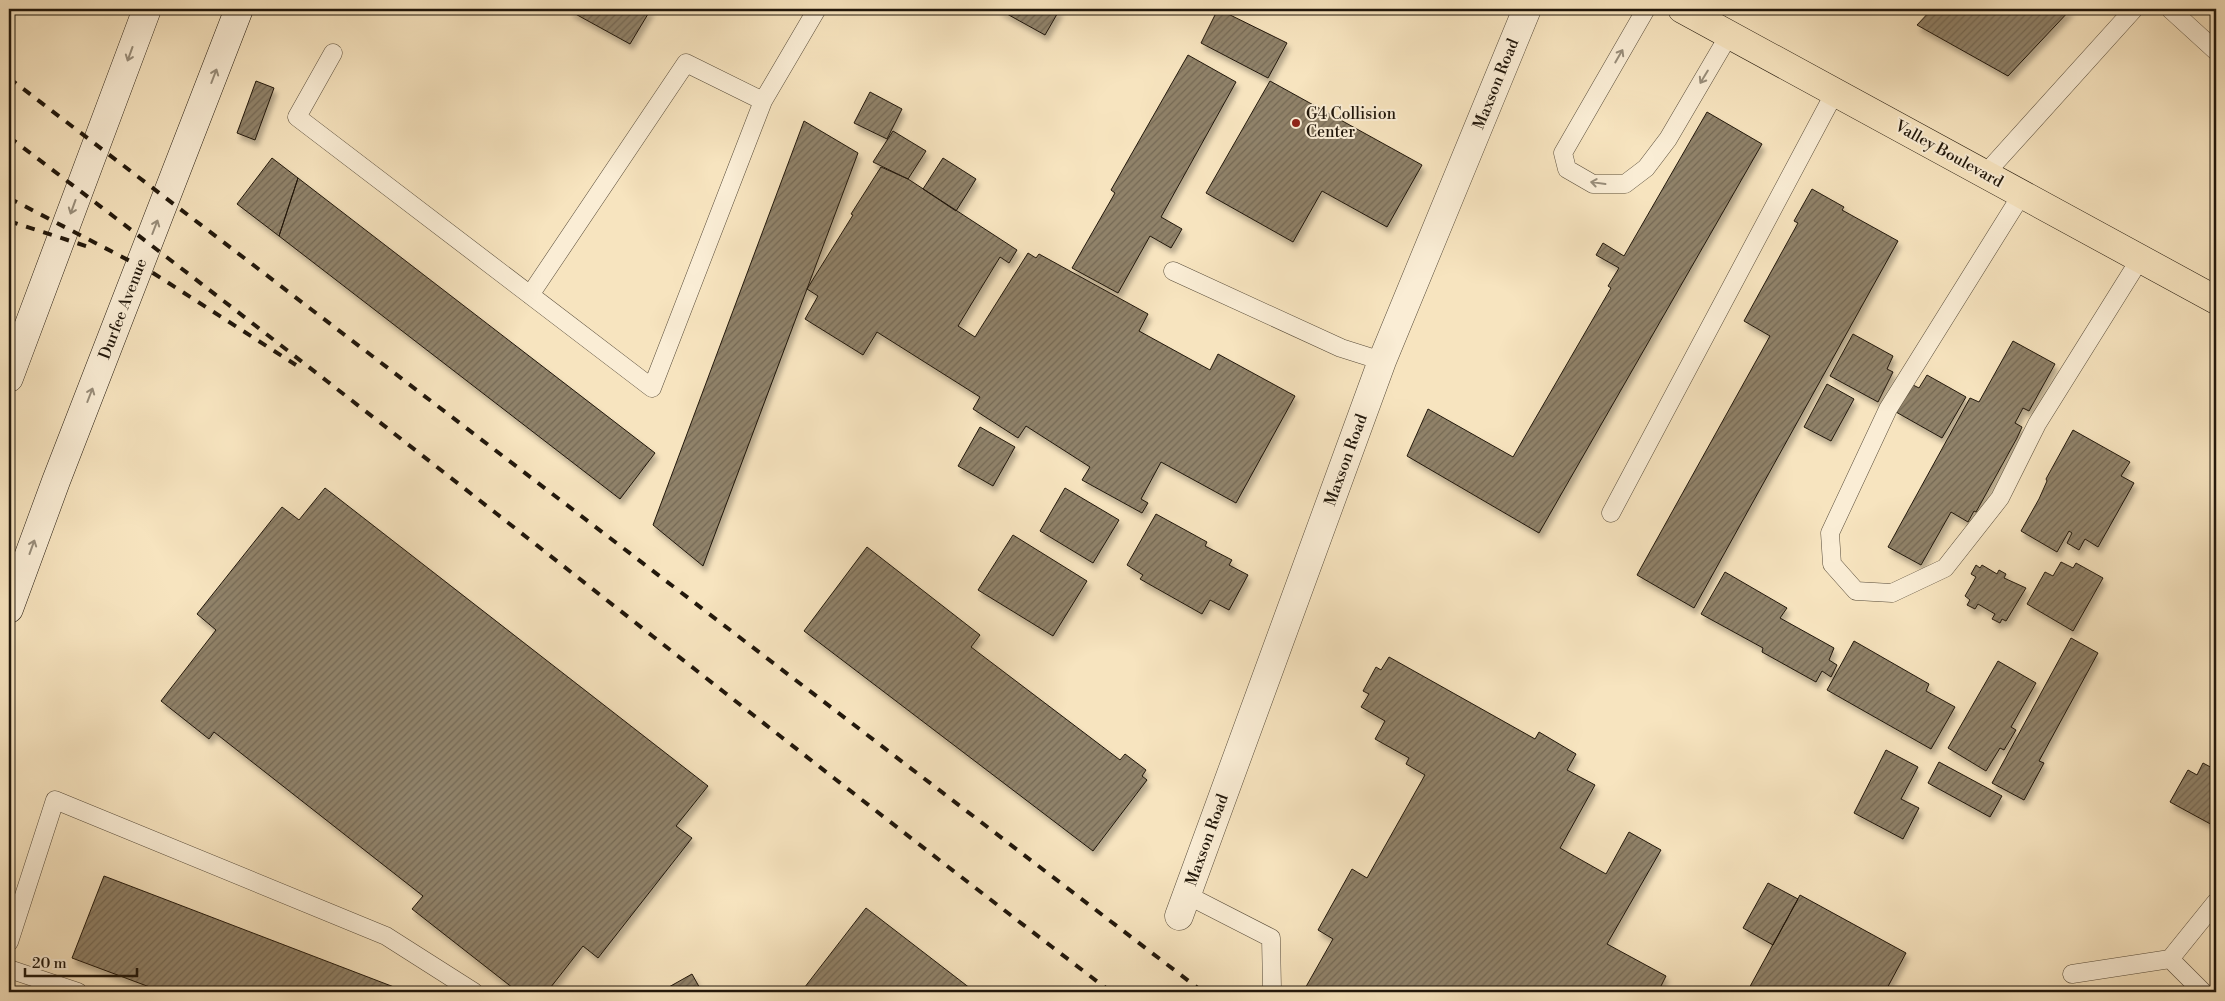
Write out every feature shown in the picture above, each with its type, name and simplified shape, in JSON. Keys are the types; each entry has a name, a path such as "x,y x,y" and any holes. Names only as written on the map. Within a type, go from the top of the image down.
{"main road":[{"path":"9,378 147,9"},
{"name":"Durfee Avenue","path":"9,609 56,481 239,9"},
{"name":"Maxson Road","path":"1183,906 1382,361 1526,9"},
{"name":"Valley Boulevard","path":"1682,9 2216,300"}],"lane":[{"path":"333,53 297,116 652,388 763,101 817,9"},
{"path":"1646,9 1563,153 1567,169 1593,184 1625,184 1646,168 1668,139 1729,35"},
{"path":"1985,174 2134,9"},
{"path":"2170,9 2216,51"},
{"path":"530,295 686,63 763,101"},
{"path":"1611,513 1835,92"},
{"path":"2022,194 1888,409 1830,533 1832,564 1856,591 1892,593 1946,568 2000,498 2036,424 2140,259"},
{"path":"1173,271 1341,348 1382,361"},
{"path":"9,942 54,800 386,936 474,992"},
{"path":"2072,974 2170,960 2216,902"},
{"path":"1183,906 1271,938 1272,989 1274,992"},
{"path":"2170,960 2203,992"},
{"path":"9,968 78,992"}],"building":[{"path":"571,9 651,9 630,44 570,11"},
{"path":"998,9 1060,9 1045,35"},
{"path":"1218,9 1287,43 1268,78 1201,43"},
{"path":"1932,9 2071,9 2008,76 1917,25"},
{"path":"1188,55 1236,82 1161,217 1182,229 1171,248 1150,236 1118,293 1072,268 1115,193 1111,190"},
{"path":"256,81 274,88 255,140 237,133"},
{"name":"G4 Collision Center","path":"1270,81 1422,165 1387,227 1322,191 1293,242 1206,193"},
{"path":"870,92 902,109 887,139 854,123"},
{"path":"1707,112 1762,144 1539,533 1407,456 1428,409 1513,457 1611,288 1608,286 1619,268 1596,255 1603,243 1624,256"},
{"path":"804,121 858,153 703,566 653,525"},
{"path":"893,131 926,151 908,179 873,162"},
{"path":"272,158 298,178 279,236 237,204"},
{"path":"943,158 976,179 956,211 923,189"},
{"path":"881,167 908,179 1017,250 1009,263 1000,257 958,326 975,337 1028,253 1036,258 1039,254 1148,314 1139,331 1210,370 1218,354 1295,396 1236,503 1161,462 1141,499 1148,503 1142,513 1082,480 1090,467 1026,426 1018,438 973,409 980,397 877,332 863,355 805,319 818,296 807,289"},
{"path":"298,178 655,453 620,499 279,236"},
{"path":"1812,189 1844,207 1842,210 1898,241 1694,608 1637,575 1770,336 1744,321 1798,223 1794,221"},
{"path":"1853,334 1893,356 1887,369 1893,372 1878,402 1830,376"},
{"path":"2013,341 2055,364 2029,411 2023,408 2015,423 2022,427 1976,512 1974,511 1968,522 1951,512 1921,565 1888,547 1970,398 1979,402"},
{"path":"1927,375 1966,397 1942,438 1896,412 1911,384 1919,388"},
{"path":"1827,384 1854,399 1831,441 1804,427"},
{"path":"980,427 1015,447 993,486 958,466"},
{"path":"2073,430 2130,462 2121,476 2134,483 2098,547 2085,539 2079,550 2067,543 2072,533 2069,531 2057,552 2021,531 2039,499 2047,481 2046,479"},
{"path":"325,488 708,786 676,826 692,838 598,958 583,946 547,992 518,992 412,909 423,896 214,732 209,739 161,701 216,630 197,614 282,507 299,520"},
{"path":"1065,488 1119,520 1093,563 1040,531"},
{"path":"1156,514 1207,542 1205,546 1232,560 1229,565 1248,575 1229,610 1210,600 1202,614 1140,579 1143,575 1127,565"},
{"path":"1013,535 1087,581 1053,636 978,590"},
{"path":"867,547 980,635 971,647 1120,760 1125,754 1146,770 1142,776 1147,780 1093,851 804,631"},
{"path":"2061,562 2073,568 2076,563 2103,578 2073,631 2027,604 2045,572 2053,576"},
{"path":"1976,565 1980,568 1982,565 1997,574 1999,570 2006,574 2004,578 2026,588 2006,621 2002,619 2000,623 1992,619 1995,614 1978,604 1975,609 1967,605 1970,600 1965,596 1976,577 1971,574"},
{"path":"1725,572 1787,608 1780,618 1834,648 1829,660 1837,665 1831,677 1822,671 1816,682 1762,652 1763,648 1701,614"},
{"path":"2071,638 2098,653 2039,761 2044,763 2024,800 1992,783"},
{"path":"1854,641 1929,684 1926,691 1955,707 1931,749 1827,690"},
{"path":"1389,657 1535,739 1539,732 1576,754 1567,770 1595,785 1560,848 1606,874 1629,832 1661,850 1607,944 1666,976 1658,992 1303,992 1333,939 1318,930 1352,869 1367,878 1425,775 1406,764 1409,758 1375,739 1385,721 1361,707 1369,694 1363,691 1376,667 1381,670"},
{"path":"1998,661 2036,683 2011,727 2016,730 2004,750 2000,748 1986,771 1948,748"},
{"path":"1886,750 1918,767 1901,799 1919,808 1903,839 1854,813"},
{"path":"1939,762 2002,796 1990,817 1928,783"},
{"path":"2203,763 2216,770 2216,827 2170,802 2188,770 2197,775"},
{"path":"104,876 407,992 163,992 72,958"},
{"path":"1768,883 1798,899 1773,945 1743,928"},
{"path":"1800,895 1906,953 1885,992 1747,992"},
{"path":"866,908 975,992 801,992"},
{"path":"692,974 702,992 660,992"}],"railway":[{"path":"9,78 1203,992"},
{"path":"9,137 286,349 835,779 1111,992"},
{"path":"9,198 153,273 296,365"},
{"path":"9,221 92,248"}],"place":[{"name":"G4 Collision Center","path":"1296,123"}]}
